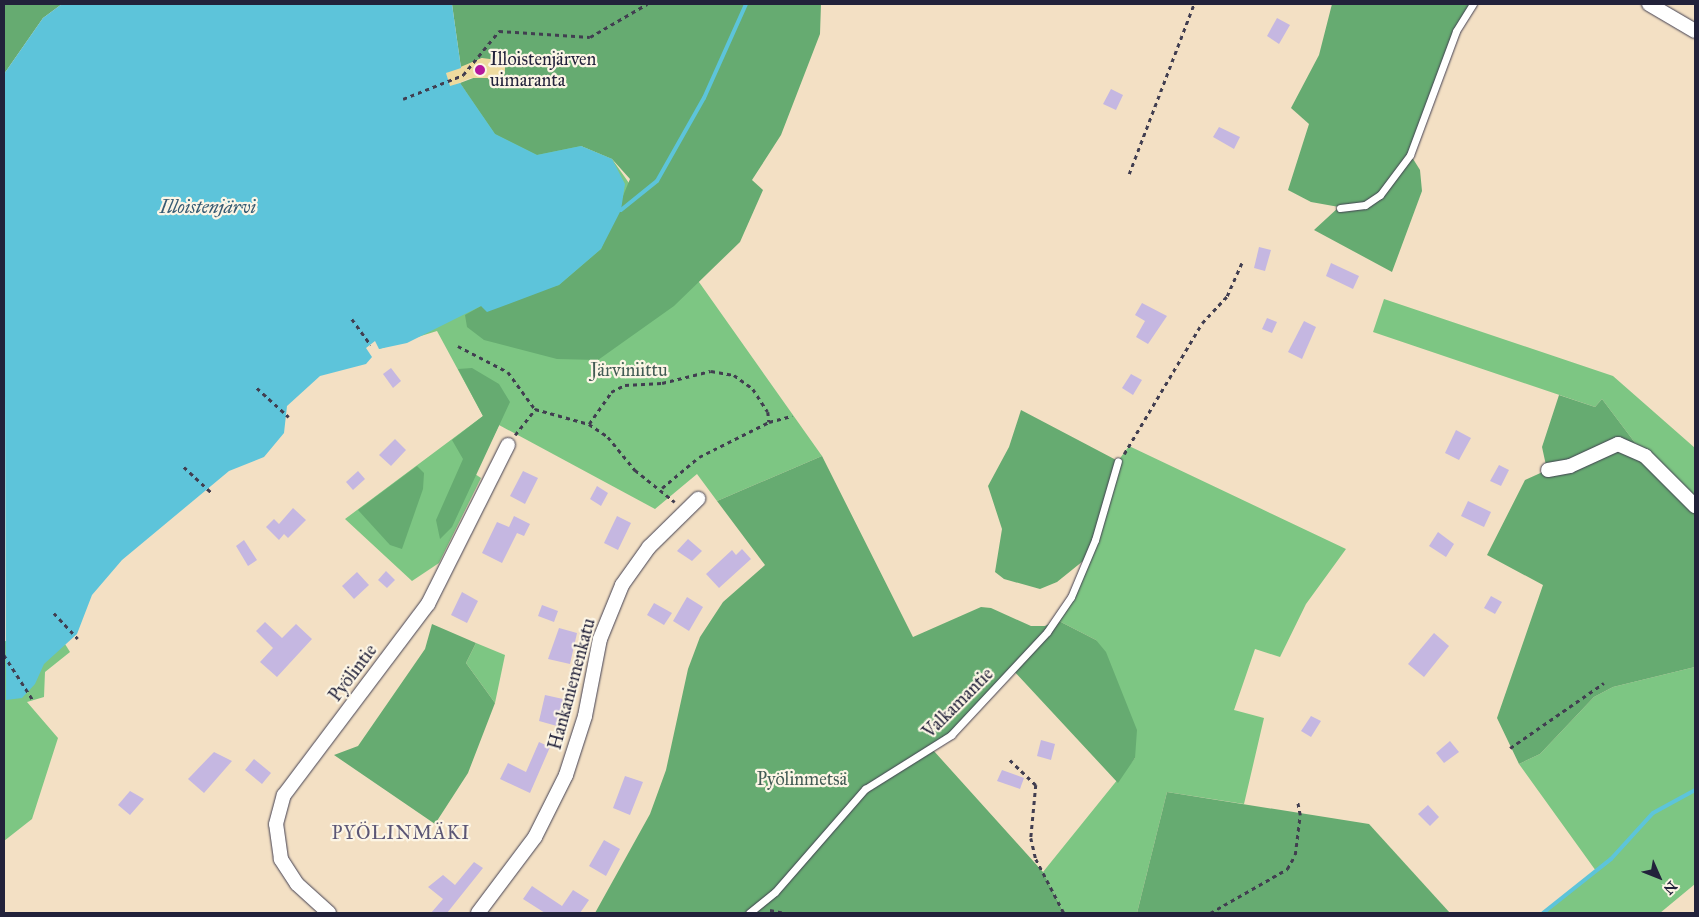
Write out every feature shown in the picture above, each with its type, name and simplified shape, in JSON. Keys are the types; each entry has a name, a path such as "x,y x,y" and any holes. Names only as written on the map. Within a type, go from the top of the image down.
{"street":[{"path":"1650,4 1695,32"},
{"name":"Pyölintie","path":"329,913 297,884 281,859 276,824 284,795 428,604 511,441"},
{"path":"1548,470 1570,466 1618,444 1645,456 1695,506"},
{"name":"Hankaniemenkatu","path":"478,913 535,837 566,775 585,716 600,639 622,585 649,547 698,499"}],"lane":[{"path":"1340,208 1365,205 1396,176 1410,155 1456,31 1473,4"},
{"name":"Valkamantie","path":"749,913 758,907 865,789 951,735 1057,620 1095,540 1118,462"}],"path":[{"path":"403,99 462,75 476,61 491,36 499,31 590,37 646,4"},
{"path":"1129,174 1194,4"},
{"path":"1118,462 1202,323 1227,296 1242,263"},
{"path":"352,319 372,345"},
{"path":"458,346 508,372 535,409 589,424 608,437 644,478 662,488 671,498"},
{"path":"589,424 611,392 626,385 662,383 711,371 734,375 750,385 762,400 769,422"},
{"path":"257,388 289,417"},
{"path":"511,441 535,409"},
{"path":"662,488 699,457 769,422 792,416"},
{"path":"184,467 212,492"},
{"path":"54,613 78,639"},
{"path":"4,655 34,700"},
{"path":"1510,748 1604,683"},
{"path":"1010,760 1036,785 1031,838 1036,859 1064,913"},
{"path":"1210,913 1264,887 1287,869 1295,855 1300,815 1297,800"},
{"path":"758,907 785,913"}],"green space":[{"path":"4,4 62,4 43,18 4,74"},
{"path":"452,4 821,4 820,34 781,135 752,180 763,190 740,242 674,306 598,360 557,359 484,340 467,327 465,315 481,306 559,285 601,249 630,179 612,159 581,146 537,155 495,134 460,83 476,77 501,78 482,58 461,68"},
{"path":"1332,4 1473,4 1456,31 1410,154 1420,170 1422,191 1392,272 1314,230 1339,207 1311,202 1288,190 1309,124 1291,108 1319,55"},
{"name":"Järviniittu","path":"460,83 474,102 612,159 822,456 717,501 697,474 655,509 499,425 475,474 481,478 439,563 412,581 345,519 483,416 437,331 379,349"},
{"path":"1384,299 1613,376 1695,448 1695,506 1645,456 1602,399 1595,407 1373,332"},
{"path":"472,368 499,384 510,402 452,527 440,539 436,520 463,459 452,440 483,416 458,369"},
{"path":"1559,395 1595,407 1602,399 1645,456 1695,506 1695,667 1613,687 1594,697 1540,754 1519,764 1497,718 1543,585 1487,555 1525,480 1547,470 1542,447"},
{"path":"1021,410 1118,461 1088,557 1057,582 1040,589 1004,579 995,572 1002,529 988,486 1009,447"},
{"path":"1129,446 1346,549 1306,604 1280,657 1255,649 1234,710 1264,718 1244,804 1167,792 1137,913 1064,913 1043,872 1135,758 1096,640 1057,620 1071,597 1118,461"},
{"name":"Pyölinmetsä","path":"822,456 913,637 981,607 991,608 1031,626 1045,626 1057,620 1096,640 1106,652 1137,730 1135,758 1118,783 1012,669 933,750 1043,872 1064,913 595,913 650,814 666,770 688,669 700,637 723,602 765,565 717,501"},
{"path":"417,466 424,473 423,489 402,549 390,545 358,510"},
{"path":"432,624 476,643 466,663 495,703 468,773 435,824 334,755 358,746 425,649"},
{"path":"4,641 65,644 70,652 45,672 44,697 27,702 58,738 32,819 4,841"},
{"path":"476,643 505,655 495,703 466,663"},
{"path":"1695,667 1695,884 1660,913 1543,913 1596,871 1519,764 1540,754 1594,697 1613,687"},
{"path":"1167,792 1369,824 1450,913 1137,913"}],"sand":[{"name":"Illoistenjärven uimaranta","path":"482,58 505,61 505,73 501,78 470,78 450,87 446,73"}],"water":[{"name":"Illoistenjärvi","path":"62,4 452,4 461,68 446,73 450,86 460,83 495,134 537,155 581,146 612,159 625,184 621,210 601,249 559,285 487,312 481,306 407,343 379,349 375,341 366,348 372,357 366,364 320,376 287,406 284,433 264,457 229,471 122,560 92,595 77,634 44,664 35,684 22,698 6,700 4,74 43,18"}],"building":[{"path":"1277,18 1290,25 1279,44 1267,36"},
{"path":"1111,89 1123,95 1116,110 1103,104"},
{"path":"1219,127 1240,137 1234,149 1213,137"},
{"path":"1259,247 1271,250 1265,271 1254,268"},
{"path":"1331,263 1359,276 1353,289 1326,276"},
{"path":"1142,303 1167,316 1148,344 1136,337 1145,321 1135,315"},
{"path":"1267,318 1277,322 1272,333 1262,329"},
{"path":"1304,321 1316,327 1302,359 1288,352"},
{"path":"391,368 401,381 393,388 383,374"},
{"path":"1131,374 1142,380 1133,395 1122,388"},
{"path":"1456,430 1471,438 1459,460 1445,453"},
{"path":"395,439 406,450 391,466 379,455"},
{"path":"1499,465 1509,470 1501,486 1490,481"},
{"path":"358,471 365,479 353,490 346,482"},
{"path":"523,471 538,478 525,504 510,496"},
{"path":"597,486 608,493 601,506 590,499"},
{"path":"1468,501 1491,512 1484,527 1461,516"},
{"path":"293,508 306,520 288,538 284,534 279,540 266,527 274,519 279,524"},
{"path":"514,516 530,524 524,536 517,533 502,563 482,553 497,522 509,527"},
{"path":"617,516 631,523 618,550 604,543"},
{"path":"1438,532 1454,544 1446,557 1429,546"},
{"path":"688,539 702,551 692,561 677,551"},
{"path":"244,540 257,560 248,566 236,546"},
{"path":"742,549 751,559 719,588 706,574 732,550 736,555"},
{"path":"386,571 395,580 387,588 378,580"},
{"path":"357,572 369,585 354,599 342,586"},
{"path":"462,592 478,601 467,623 451,615"},
{"path":"1491,596 1502,602 1495,614 1484,608"},
{"path":"687,597 703,607 689,631 673,621"},
{"path":"654,603 672,613 664,625 647,615"},
{"path":"542,605 558,611 554,622 538,616"},
{"path":"265,622 282,638 296,624 312,639 277,677 260,662 273,648 256,631"},
{"path":"559,628 577,633 570,664 548,659"},
{"path":"1434,633 1449,646 1424,677 1408,664"},
{"path":"545,695 563,699 557,726 539,721"},
{"path":"1311,716 1321,721 1311,737 1301,731"},
{"path":"1041,740 1055,744 1051,760 1037,756"},
{"path":"1450,741 1459,752 1444,763 1436,753"},
{"path":"539,742 550,747 530,793 500,779 508,763 526,772"},
{"path":"214,752 232,761 204,793 188,779"},
{"path":"254,759 271,773 262,784 245,770"},
{"path":"1002,770 1024,778 1020,789 997,781"},
{"path":"625,776 643,782 630,815 613,808"},
{"path":"130,791 144,799 130,815 118,805"},
{"path":"1428,805 1439,817 1430,826 1418,814"},
{"path":"604,840 620,849 606,876 589,866"},
{"path":"474,862 483,868 447,913 431,913 443,899 428,887 443,875 455,885"},
{"path":"532,886 562,906 573,890 589,900 580,913 545,913 523,899"}],"waterway":[{"path":"621,210 657,181 704,98 746,4"},
{"path":"1543,913 1611,859 1653,813 1695,790"}],"place":[{"name":"Illoistenjärven uimaranta","path":"480,70"}],"district":[{"name":"PYÖLINMÄKI","path":"401,833"}]}
